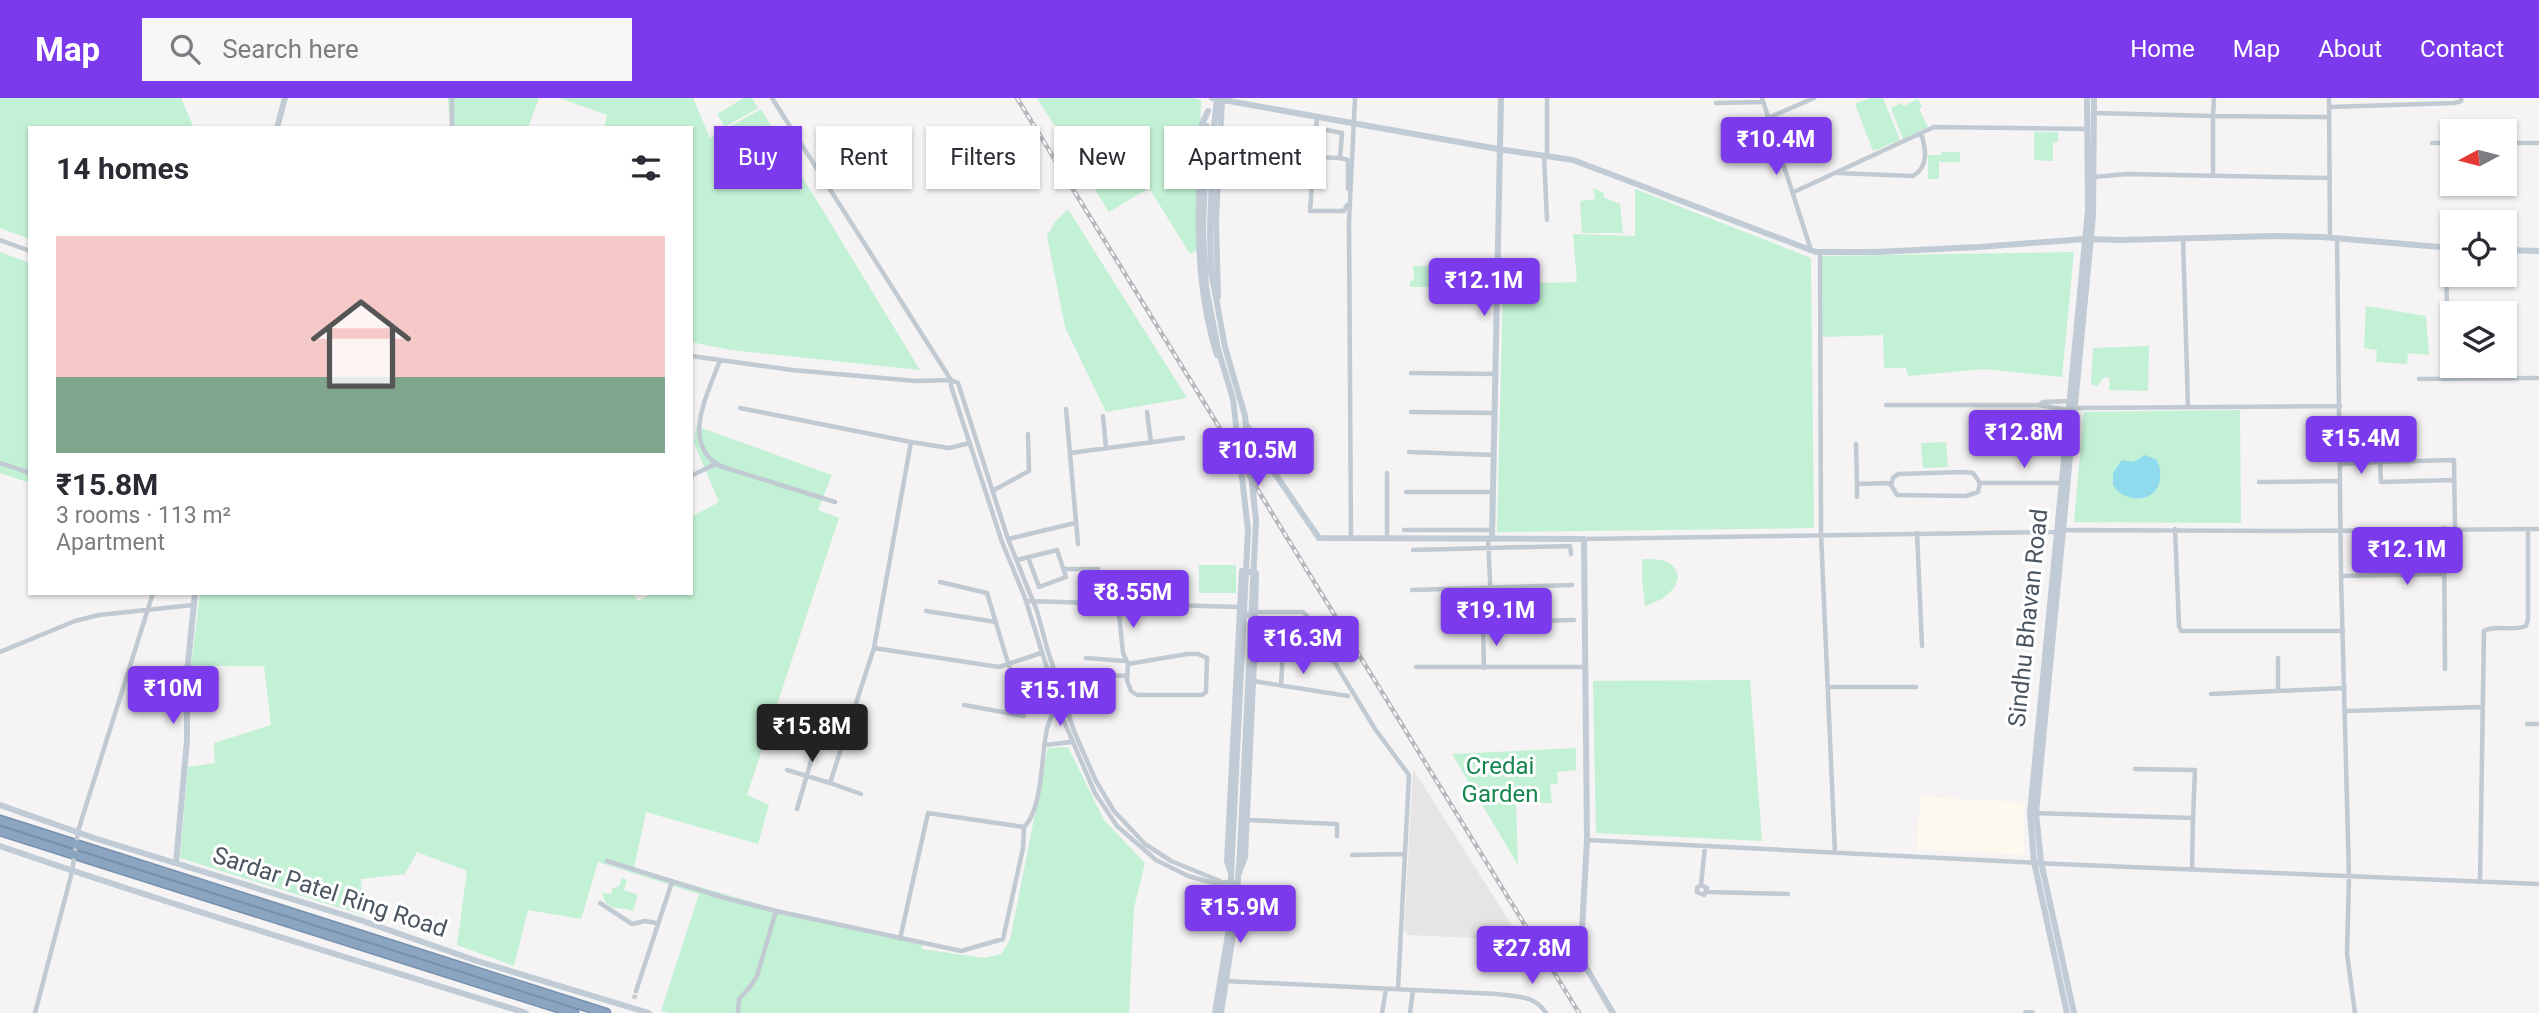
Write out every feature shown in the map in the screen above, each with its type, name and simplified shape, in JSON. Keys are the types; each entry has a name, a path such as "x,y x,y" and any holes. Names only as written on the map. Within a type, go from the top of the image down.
{"highway":[{"name":"Sardar Patel Ring Road","path":"0,821 606,1013"},
{"name":"Sardar Patel Ring Road","path":"0,831 574,1013"}],"street":[{"path":"278,126 285,98"},
{"path":"452,98 452,126"},
{"path":"772,98 951,380 1002,542 1026,601 1057,701 1095,793 1112,819 1156,860 1178,872 1214,883 1220,881"},
{"path":"1215,98 1210,126 1212,281 1225,347 1245,416 1256,521 1235,882 1221,1013"},
{"path":"1215,98 1573,160 1820,252 1966,248 2088,239 2183,238 2334,238 2440,247"},
{"path":"1215,98 1217,287 1222,322 1244,416 1249,431 1269,465 1319,538 1491,535"},
{"path":"1351,538 1349,222 1355,98"},
{"path":"1492,622 1488,548 1493,492 1501,98"},
{"path":"1546,98 1547,220"},
{"path":"1768,118 1814,98"},
{"name":"Sindhu Bhavan Road","path":"2059,531 2060,483 2071,409 2068,401 2088,239 2087,98"},
{"name":"Sindhu Bhavan Road","path":"2067,1013 2038,862 2033,813 2094,177 2094,98"},
{"path":"2213,175 2214,98"},
{"path":"2329,98 2340,406 2340,531 2349,877 2347,954 2355,1013"},
{"path":"2329,107 2454,103 2461,98"},
{"path":"1716,103 1763,100 1811,250"},
{"path":"1211,111 1202,124 1198,208 1199,258 1215,349 1233,406 1244,416"},
{"path":"2094,113 2329,117"},
{"path":"1316,126 1317,116"},
{"path":"1794,192 1934,127 2088,129"},
{"path":"1326,130 1342,133 1340,158"},
{"path":"1837,173 1913,176 1920,173 1925,164 1921,133"},
{"path":"2432,143 2440,143"},
{"path":"2517,143 2539,143"},
{"path":"1311,189 1312,212 1346,210 1348,160 1326,157"},
{"path":"2094,177 2127,174 2330,178"},
{"path":"2183,238 2188,408"},
{"path":"0,240 28,250"},
{"path":"2517,250 2539,251"},
{"path":"1820,252 1821,534 1835,853"},
{"path":"2448,379 2449,287"},
{"path":"693,356 792,370 916,381 951,380 958,383 1008,539 1033,601 1063,699 1091,770 1106,798 1124,823 1158,854 1220,881 1235,882"},
{"path":"720,360 699,425 698,439 702,451 716,464 835,502"},
{"path":"1411,373 1496,374"},
{"path":"2419,379 2539,378"},
{"path":"2039,405 2043,402 2068,401"},
{"path":"1886,405 2039,405 2071,409 2340,406"},
{"path":"740,408 949,448 971,443"},
{"path":"1066,410 1078,544"},
{"path":"1147,412 1151,443"},
{"path":"1410,412 1495,413"},
{"path":"1103,416 1107,448"},
{"path":"993,489 1029,471 1028,434"},
{"path":"1070,453 1183,438"},
{"path":"830,783 874,648 911,442"},
{"path":"1856,444 1857,497"},
{"path":"1409,452 1494,454"},
{"path":"2340,464 2454,460 2455,528"},
{"path":"2380,462 2381,482 2454,480"},
{"path":"0,463 28,472"},
{"path":"693,475 716,464"},
{"path":"1965,472 1973,473 1980,483 1978,492 1973,495 1952,496 1897,495 1892,490 1891,483 1898,474 1965,472"},
{"path":"1387,473 1387,538"},
{"path":"2259,482 2340,481"},
{"path":"1857,484 1891,483"},
{"path":"1980,483 2060,483"},
{"path":"1406,492 1493,492"},
{"path":"1008,539 1075,523"},
{"path":"2444,528 2445,669"},
{"path":"1404,530 1584,539 2175,529 2340,531 2539,528"},
{"path":"2175,529 2181,631 2343,631"},
{"path":"2480,882 2484,631 2488,628 2519,629 2526,626 2528,529"},
{"path":"1917,533 1922,646"},
{"path":"1584,539 1587,840 1581,948 1584,964 1613,1013"},
{"path":"1413,550 1570,546 1571,554"},
{"path":"1017,559 1058,550 1066,577 1039,587 1028,557"},
{"path":"1064,569 1098,569"},
{"path":"1245,570 1256,573 1253,681 1245,858 1235,873 1227,861 1241,573 1245,570"},
{"path":"2341,576 2444,574"},
{"path":"940,582 987,593 1024,716 964,705"},
{"path":"1412,590 1572,585"},
{"path":"35,1013 72,872 78,831 152,595"},
{"path":"176,863 187,740 187,673 195,595"},
{"path":"1026,601 1240,607"},
{"path":"1086,659 1126,662 1187,654 1205,656 1206,692 1198,696 1136,695 1130,691 1127,676 1126,662 1118,604"},
{"path":"0,652 75,621 99,615 193,605"},
{"path":"926,611 996,622"},
{"path":"1239,617 1243,614 1303,612 1376,729 1409,775 1398,989"},
{"path":"1484,668 1482,626 1492,622 1574,621"},
{"path":"1281,685 1284,633"},
{"path":"874,648 999,667 1041,653"},
{"path":"2278,658 2278,691"},
{"path":"1416,667 1586,667"},
{"path":"1054,672 1127,676"},
{"path":"1253,681 1348,696"},
{"path":"1828,687 1916,687"},
{"path":"2211,694 2345,688"},
{"path":"1057,701 1063,699"},
{"path":"607,861 776,911 900,939 961,951 1003,939 1023,848 1024,827 1030,821 1038,791 1047,728 1057,701"},
{"path":"2346,711 2483,707"},
{"path":"2527,724 2539,724"},
{"path":"797,809 817,741"},
{"path":"1044,745 1072,742"},
{"path":"2135,769 2195,770 2192,869"},
{"path":"787,770 861,794"},
{"name":"Sardar Patel Ring Road","path":"0,805 554,985 649,1013"},
{"path":"900,939 928,813 1024,827"},
{"path":"2033,813 2193,818"},
{"path":"1247,820 1337,824 1337,836"},
{"path":"1587,840 2539,884"},
{"path":"0,846 72,872 179,903 526,1013"},
{"path":"1705,846 1701,885 1697,888 1700,895 1707,892 1788,894"},
{"path":"1352,855 1405,854"},
{"name":"Sindhu Bhavan Road","path":"2038,862 2074,1013"},
{"path":"636,991 656,923 672,882"},
{"path":"600,903 632,924 645,921 656,923"},
{"path":"738,1013 738,999 751,987 757,976 776,911"},
{"path":"1225,981 1528,998 1537,1001 1546,1013"},
{"path":"1215,1013 1225,981"},
{"path":"1382,1013 1386,989"},
{"path":"1410,1013 1413,990"},
{"path":"632,1007 634,999"},
{"path":"2026,1013 2032,1013"}],"shaded area":[{"path":"1413,769 1521,940 1407,935 1404,931"},
{"path":"1920,797 2023,802 2024,855 1917,849"}],"green space":[{"path":"0,98 181,98 193,126 28,126 28,238 0,228"},
{"path":"448,98 539,98 529,126 450,126"},
{"path":"559,98 693,98 710,138 714,136 714,189 802,189 802,176 920,370 731,350 693,342 693,126 604,126 607,115"},
{"path":"744,98 752,98 758,108 727,126 717,114"},
{"path":"1037,98 1201,100 1200,126 1164,126 1164,189 1199,189 1197,250 1190,254 1150,189 1150,126 1055,126"},
{"path":"1870,98 1883,98 1900,140 1873,151 1855,104"},
{"path":"1918,99 1922,107 1919,109 1928,127 1903,139 1891,108 1902,103 1904,106"},
{"path":"761,109 771,126 731,126"},
{"path":"2034,132 2058,132 2058,142 2053,143 2053,161 2034,160"},
{"path":"1942,152 1960,152 1960,162 1939,162 1939,179 1928,179 1928,155 1941,155"},
{"path":"1593,188 1604,193 1603,197 1620,204 1623,233 1582,233 1580,201 1595,199"},
{"path":"1094,189 1147,189 1109,212"},
{"path":"1635,189 1811,258 1814,528 1497,532 1503,284 1577,282 1573,234 1635,236"},
{"path":"1068,209 1187,398 1106,412 1065,327 1047,236 1055,222"},
{"path":"0,252 28,262 28,482 0,473"},
{"path":"2074,252 2062,377 1984,369 1908,376 1906,368 1884,368 1883,335 1822,337 1822,256"},
{"path":"1448,265 1450,287 1410,287 1410,281 1414,280 1413,266"},
{"path":"2366,306 2426,316 2429,355 2408,353 2407,364 2376,362 2377,350 2364,348"},
{"path":"2149,346 2148,391 2109,390 2110,378 2104,377 2097,386 2091,384 2093,348"},
{"path":"2240,410 2241,523 2074,522 2084,412"},
{"path":"696,426 832,475 818,510 839,518 747,795 769,805 758,844 646,812 634,868 777,909 923,942 922,949 984,958 1001,954 1010,940 1048,748 1068,747 1104,820 1145,863 1134,908 1129,1013 670,1013 661,1011 699,894 598,862 581,919 528,910 514,966 457,945 467,871 417,852 405,874 361,879 363,915 180,858 188,767 215,763 214,743 271,725 264,666 191,666 200,595 634,595 638,601 648,595 693,595 693,516 719,502 694,443"},
{"path":"1946,442 1948,467 1923,468 1921,443"},
{"path":"1642,559 1669,563 1678,576 1671,592 1645,606 1642,579"},
{"path":"1199,565 1236,565 1236,593 1199,593"},
{"path":"1750,680 1762,841 1596,833 1593,681"},
{"name":"Credai Garden","path":"1576,748 1576,770 1557,772 1558,784 1550,784 1552,803 1516,803 1518,865 1452,754"},
{"path":"622,878 627,880 624,890 638,895 633,911 613,907 604,898 603,891 606,894 612,893 612,889 619,886"}],"water":[{"path":"2145,455 2157,460 2160,473 2158,486 2148,496 2125,496 2113,485 2113,473 2122,460 2134,462"}],"tunnel":[{"path":"634,999 636,991"}],"railway":[{"path":"1017,98 1579,1013"}]}
